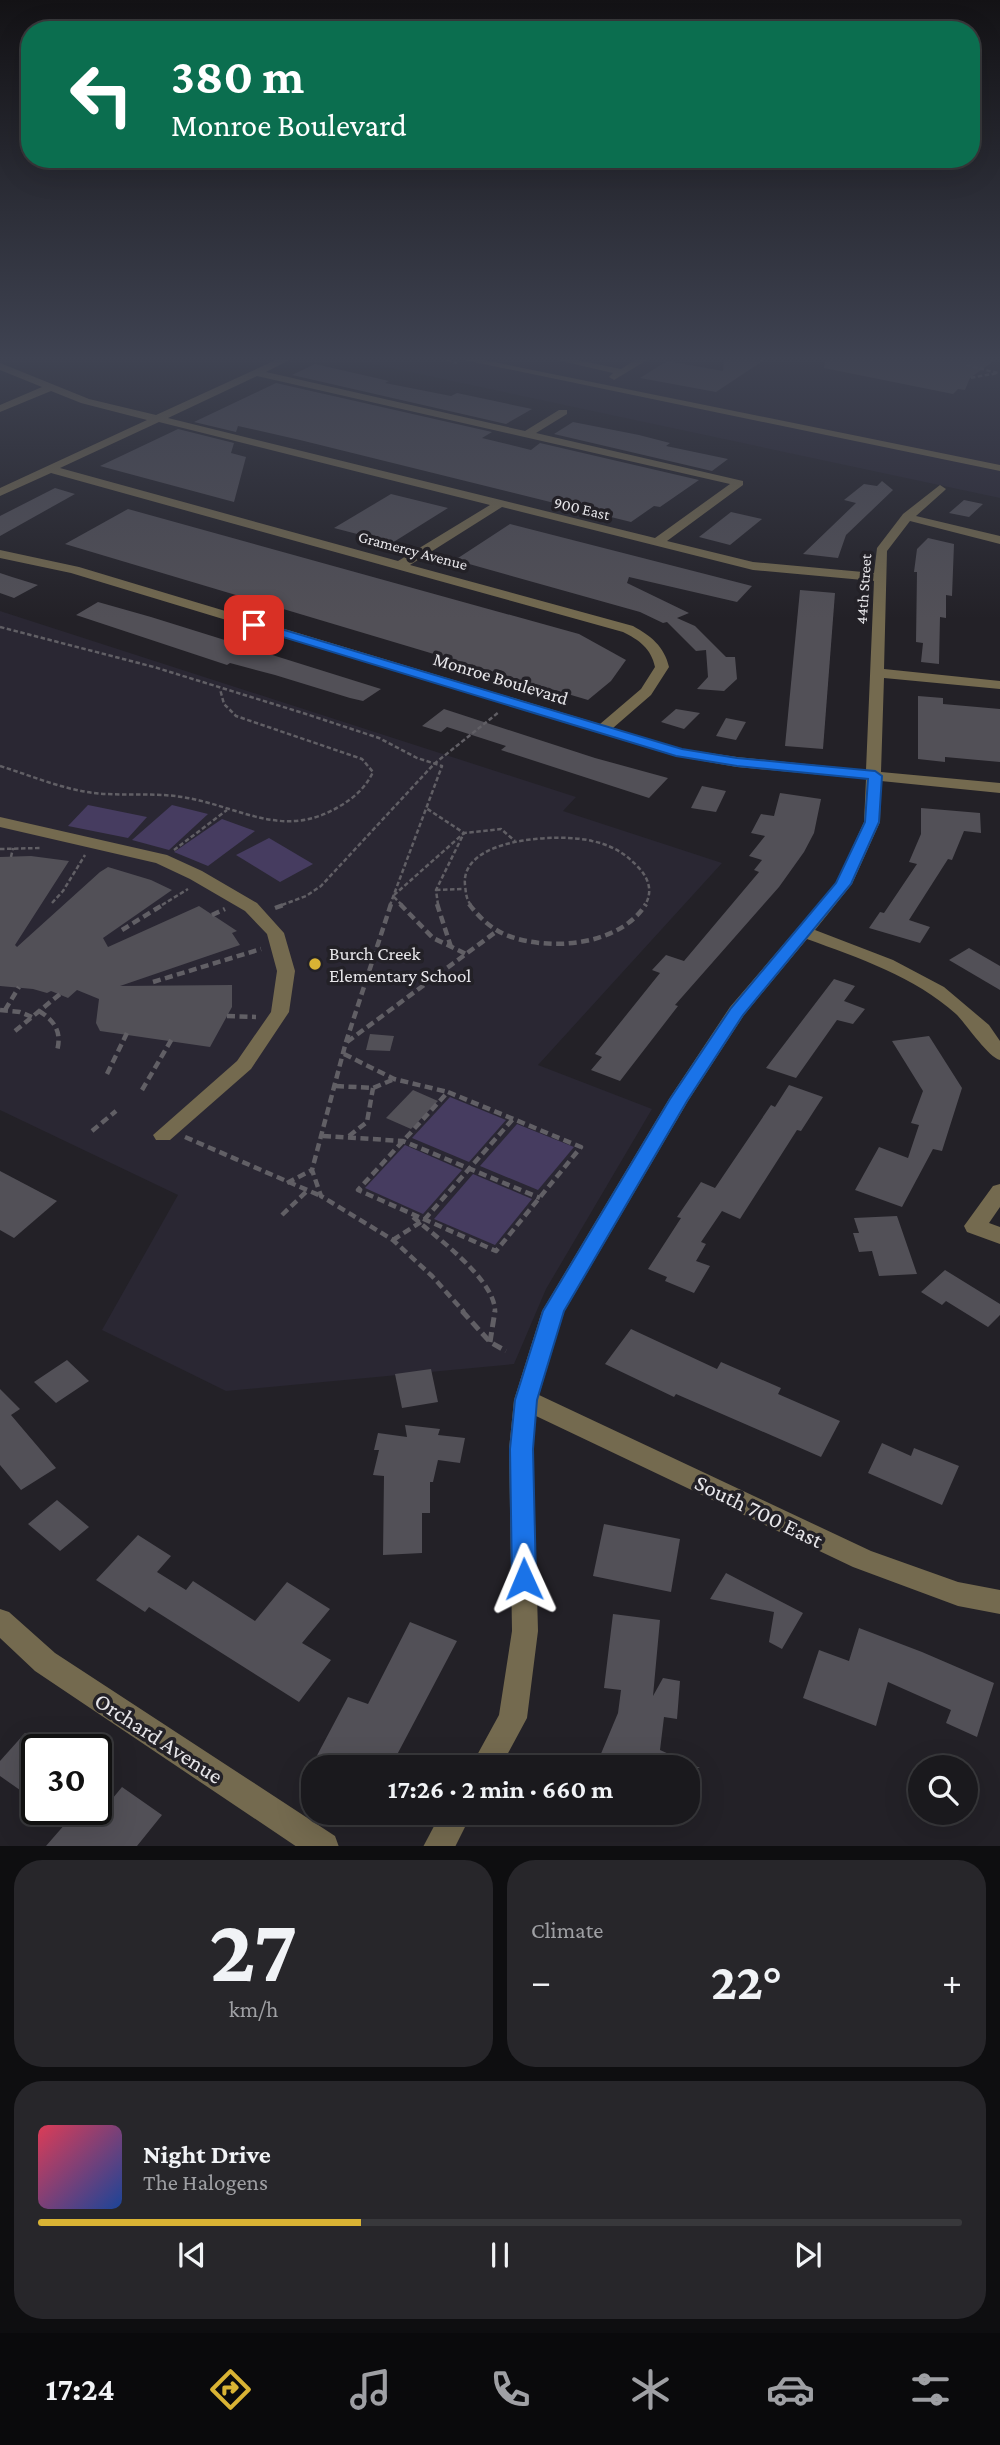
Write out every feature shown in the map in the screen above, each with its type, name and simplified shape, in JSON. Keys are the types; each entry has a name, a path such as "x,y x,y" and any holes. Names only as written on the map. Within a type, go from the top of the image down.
{"street":[{"path":"0,492 100,446"},
{"name":"900 East","path":"268,446 764,568 878,577"},
{"path":"580,446 739,483 657,542"},
{"path":"892,446 1000,468"},
{"name":"Gramercy Avenue","path":"50,469 608,622 642,636 661,657 662,667 646,692 602,730"},
{"name":"44th Street","path":"492,1755 513,1718 525,1631 522,1449 526,1400 554,1311 644,1157 737,1011 844,884 859,853 872,822 878,577 881,551 907,517 940,489"},
{"path":"401,565 499,504"},
{"path":"907,517 1000,540"},
{"name":"Monroe Boulevard","path":"0,554 74,570 602,730 704,758 1000,788"},
{"path":"877,673 1000,685"},
{"path":"0,822 161,859 196,875 251,907 275,933 286,971 280,1012 244,1065 163,1135"},
{"path":"803,932 898,967 930,985 959,1006 990,1039 1000,1054"},
{"path":"1000,1191 975,1226 1000,1236"},
{"name":"South 700 East","path":"526,1400 862,1559 958,1594 1000,1602"},
{"name":"Orchard Avenue","path":"0,1621 45,1662 324,1846"},
{"path":"438,1846 450,1825"}],"path":[{"path":"0,627 154,667 379,738 417,758 442,766 393,896 346,1042 312,1170 321,1196"},
{"path":"0,766 72,790 184,797 281,823 318,818 336,810 370,780 373,772 362,760 236,716 223,704 220,689"},
{"path":"270,910 306,896 321,886 434,764 503,709"},
{"path":"426,808 464,833"},
{"path":"161,859 227,810"},
{"path":"393,896 464,833 501,829 515,841"},
{"path":"451,947 436,899 436,890 464,833"},
{"path":"561,836 606,845 639,866 647,879 649,894 645,908 634,920 617,931 595,939 544,943 519,939 497,931 471,912 462,889 465,876 474,863 487,853 515,841 561,836"},
{"path":"0,849 47,847"},
{"path":"11,857 13,848"},
{"path":"52,903 63,891 88,850 78,849"},
{"path":"122,930 195,884"},
{"path":"436,890 462,889"},
{"path":"393,896 433,938 466,954"},
{"path":"212,915 230,907 222,901"},
{"path":"346,1042 497,931"},
{"path":"258,938 267,957"},
{"path":"153,982 264,948"},
{"path":"19,987 2,1010 32,1017"},
{"path":"15,1031 60,994"},
{"path":"39,1011 53,1020 59,1031 57,1051"},
{"path":"227,1016 261,1017 257,1024"},
{"path":"107,1074 127,1033"},
{"path":"142,1090 173,1037"},
{"path":"344,1054 407,1086 449,1092 581,1147 496,1251 422,1222"},
{"path":"336,1086 373,1088 392,1080"},
{"path":"348,1137 367,1122 373,1088"},
{"path":"449,1092 358,1190 422,1222 461,1258 490,1291 495,1303 490,1342"},
{"path":"92,1131 116,1111"},
{"path":"393,1240 422,1222 513,1119"},
{"path":"183,1136 321,1196 393,1240 432,1276 490,1342 506,1351"},
{"path":"322,1136 403,1141 540,1198"},
{"path":"287,1183 312,1170"},
{"path":"282,1215 307,1191"}],"shaded area":[{"path":"757,446 1000,446 1000,498"},
{"name":"Burch Creek Elementary School","path":"0,611 576,797 563,811 722,863 538,1065 652,1109 546,1289 514,1364 226,1391 102,1330 178,1195 0,1110"},
{"path":"88,805 147,817 128,838 68,826"},
{"path":"172,805 208,814 169,850 132,840"},
{"path":"222,819 255,831 208,866 174,852"},
{"path":"269,838 313,864 280,882 236,855"},
{"path":"450,1097 506,1120 469,1162 412,1138"},
{"path":"517,1124 574,1147 538,1190 480,1166"},
{"path":"405,1145 462,1170 423,1214 365,1188"},
{"path":"473,1174 532,1199 495,1245 434,1219"}],"building":[{"path":"142,446 233,446 231,453 246,457 234,502 100,466"},
{"path":"325,446 515,446 531,450 536,446 554,446 699,480 660,507 654,506 631,522"},
{"path":"606,446 667,446 728,459 712,471"},
{"path":"882,481 893,490 846,535 838,558 803,554 856,503 844,500 864,484 877,486"},
{"path":"55,488 75,494 0,536 0,516"},
{"path":"391,494 448,508 392,543 334,528"},
{"path":"964,500 983,504 969,517 949,513"},
{"path":"128,509 579,634 626,660 611,681 588,700 65,544"},
{"path":"731,512 762,519 730,545 699,537"},
{"path":"510,524 752,586 737,602 629,577 627,583 689,613 677,618 695,626 726,657 735,657 737,679 724,691 697,689 708,677 706,650 696,651 667,622 455,560"},
{"path":"928,538 954,544 952,596 946,595 946,618 940,617 939,664 921,662 923,643 916,642 917,572 914,572 917,549"},
{"path":"0,573 38,585 14,598 0,593"},
{"path":"800,590 835,593 823,749 785,746"},
{"path":"98,602 381,689 363,701 350,698 275,675 230,663 227,665 76,615"},
{"path":"918,696 943,698 943,704 1000,709 1000,762 945,757 945,762 918,759"},
{"path":"444,709 595,758 668,778 649,798 501,750 506,746 447,727 441,732 422,726"},
{"path":"676,709 700,713 684,729 661,722"},
{"path":"726,718 746,722 736,740 716,736"},
{"path":"702,786 726,791 716,812 691,808"},
{"path":"780,793 821,799 814,833 804,852 779,887 675,1005 678,1006 620,1081 591,1070 602,1057 595,1054 660,973 652,970 666,955 684,961 759,872 754,870 762,860 749,856 765,836 751,833 761,814 774,816"},
{"path":"921,808 980,813 981,833 964,831 952,860 948,859 909,920 930,927 920,943 869,928 880,912 884,913 917,864 909,862 921,834"},
{"path":"31,856 69,861 15,945 17,947 108,867 151,880 172,890 103,938 108,947 199,906 237,931 232,933 240,945 120,986 232,985 232,1007 210,1047 100,1031 96,1023 99,999 77,990 68,998 51,991 47,993 0,986 0,857"},
{"path":"969,948 1000,966 1000,990 949,960"},
{"path":"834,979 855,986 844,1001 865,1009 853,1024 837,1020 796,1078 766,1068"},
{"path":"370,1034 394,1036 390,1051 366,1050"},
{"path":"929,1036 962,1088 942,1151 933,1149 902,1207 855,1190 879,1147 908,1158 919,1125 911,1123 923,1091 892,1041"},
{"path":"789,1085 823,1097 801,1131 797,1130 740,1219 722,1211 701,1242 706,1244 696,1261 710,1266 694,1293 665,1281 667,1277 648,1269 681,1218 677,1217 701,1182 715,1188 771,1105 775,1107"},
{"path":"413,1090 438,1101 411,1129 386,1118"},
{"path":"0,1171 57,1201 14,1238 0,1230"},
{"path":"897,1216 917,1274 879,1276 872,1251 859,1252 853,1233 859,1233 854,1218"},
{"path":"945,1270 1000,1304 1000,1315 988,1327 946,1301 942,1305 921,1292"},
{"path":"631,1329 717,1369 721,1362 781,1388 778,1394 840,1421 821,1457 676,1394 674,1397 605,1364"},
{"path":"67,1360 89,1381 56,1403 34,1382"},
{"path":"431,1369 438,1402 402,1408 395,1374"},
{"path":"0,1389 20,1409 11,1415 56,1468 21,1490 0,1465"},
{"path":"405,1425 440,1429 438,1435 465,1438 460,1463 438,1460 433,1482 430,1482 430,1513 422,1513 422,1553 383,1555 384,1476 373,1475 379,1450 374,1450 378,1433 407,1437"},
{"path":"882,1443 911,1456 914,1448 959,1466 942,1505 868,1473"},
{"path":"57,1500 89,1527 60,1551 28,1524"},
{"path":"604,1524 680,1539 671,1592 593,1576"},
{"path":"138,1535 171,1556 157,1572 186,1590 193,1581 255,1621 287,1582 330,1609 302,1643 331,1660 299,1702 149,1607 145,1612 96,1580"},
{"path":"726,1573 803,1613 782,1649 769,1642 774,1612 710,1599"},
{"path":"613,1614 660,1620 653,1696 663,1678 680,1681 677,1719 664,1717 660,1750 671,1755 600,1755 618,1713 621,1690 604,1688"},
{"path":"410,1622 457,1641 397,1755 317,1755 348,1697 368,1704"},
{"path":"859,1628 994,1683 977,1737 946,1723 951,1710 888,1682 876,1726 803,1698 819,1650 849,1661"},
{"path":"21,1737 21,1791 0,1776 0,1761"},
{"path":"122,1787 162,1815 137,1846 46,1846 64,1825 112,1825 112,1799"}],"place":[{"name":"Burch Creek Elementary School","path":"315,964"}],"route":[{"path":"254,625 680,753 737,762 875,776 872,822 844,884 737,1011 679,1099 554,1311 526,1400 522,1449 524,1579"}]}
